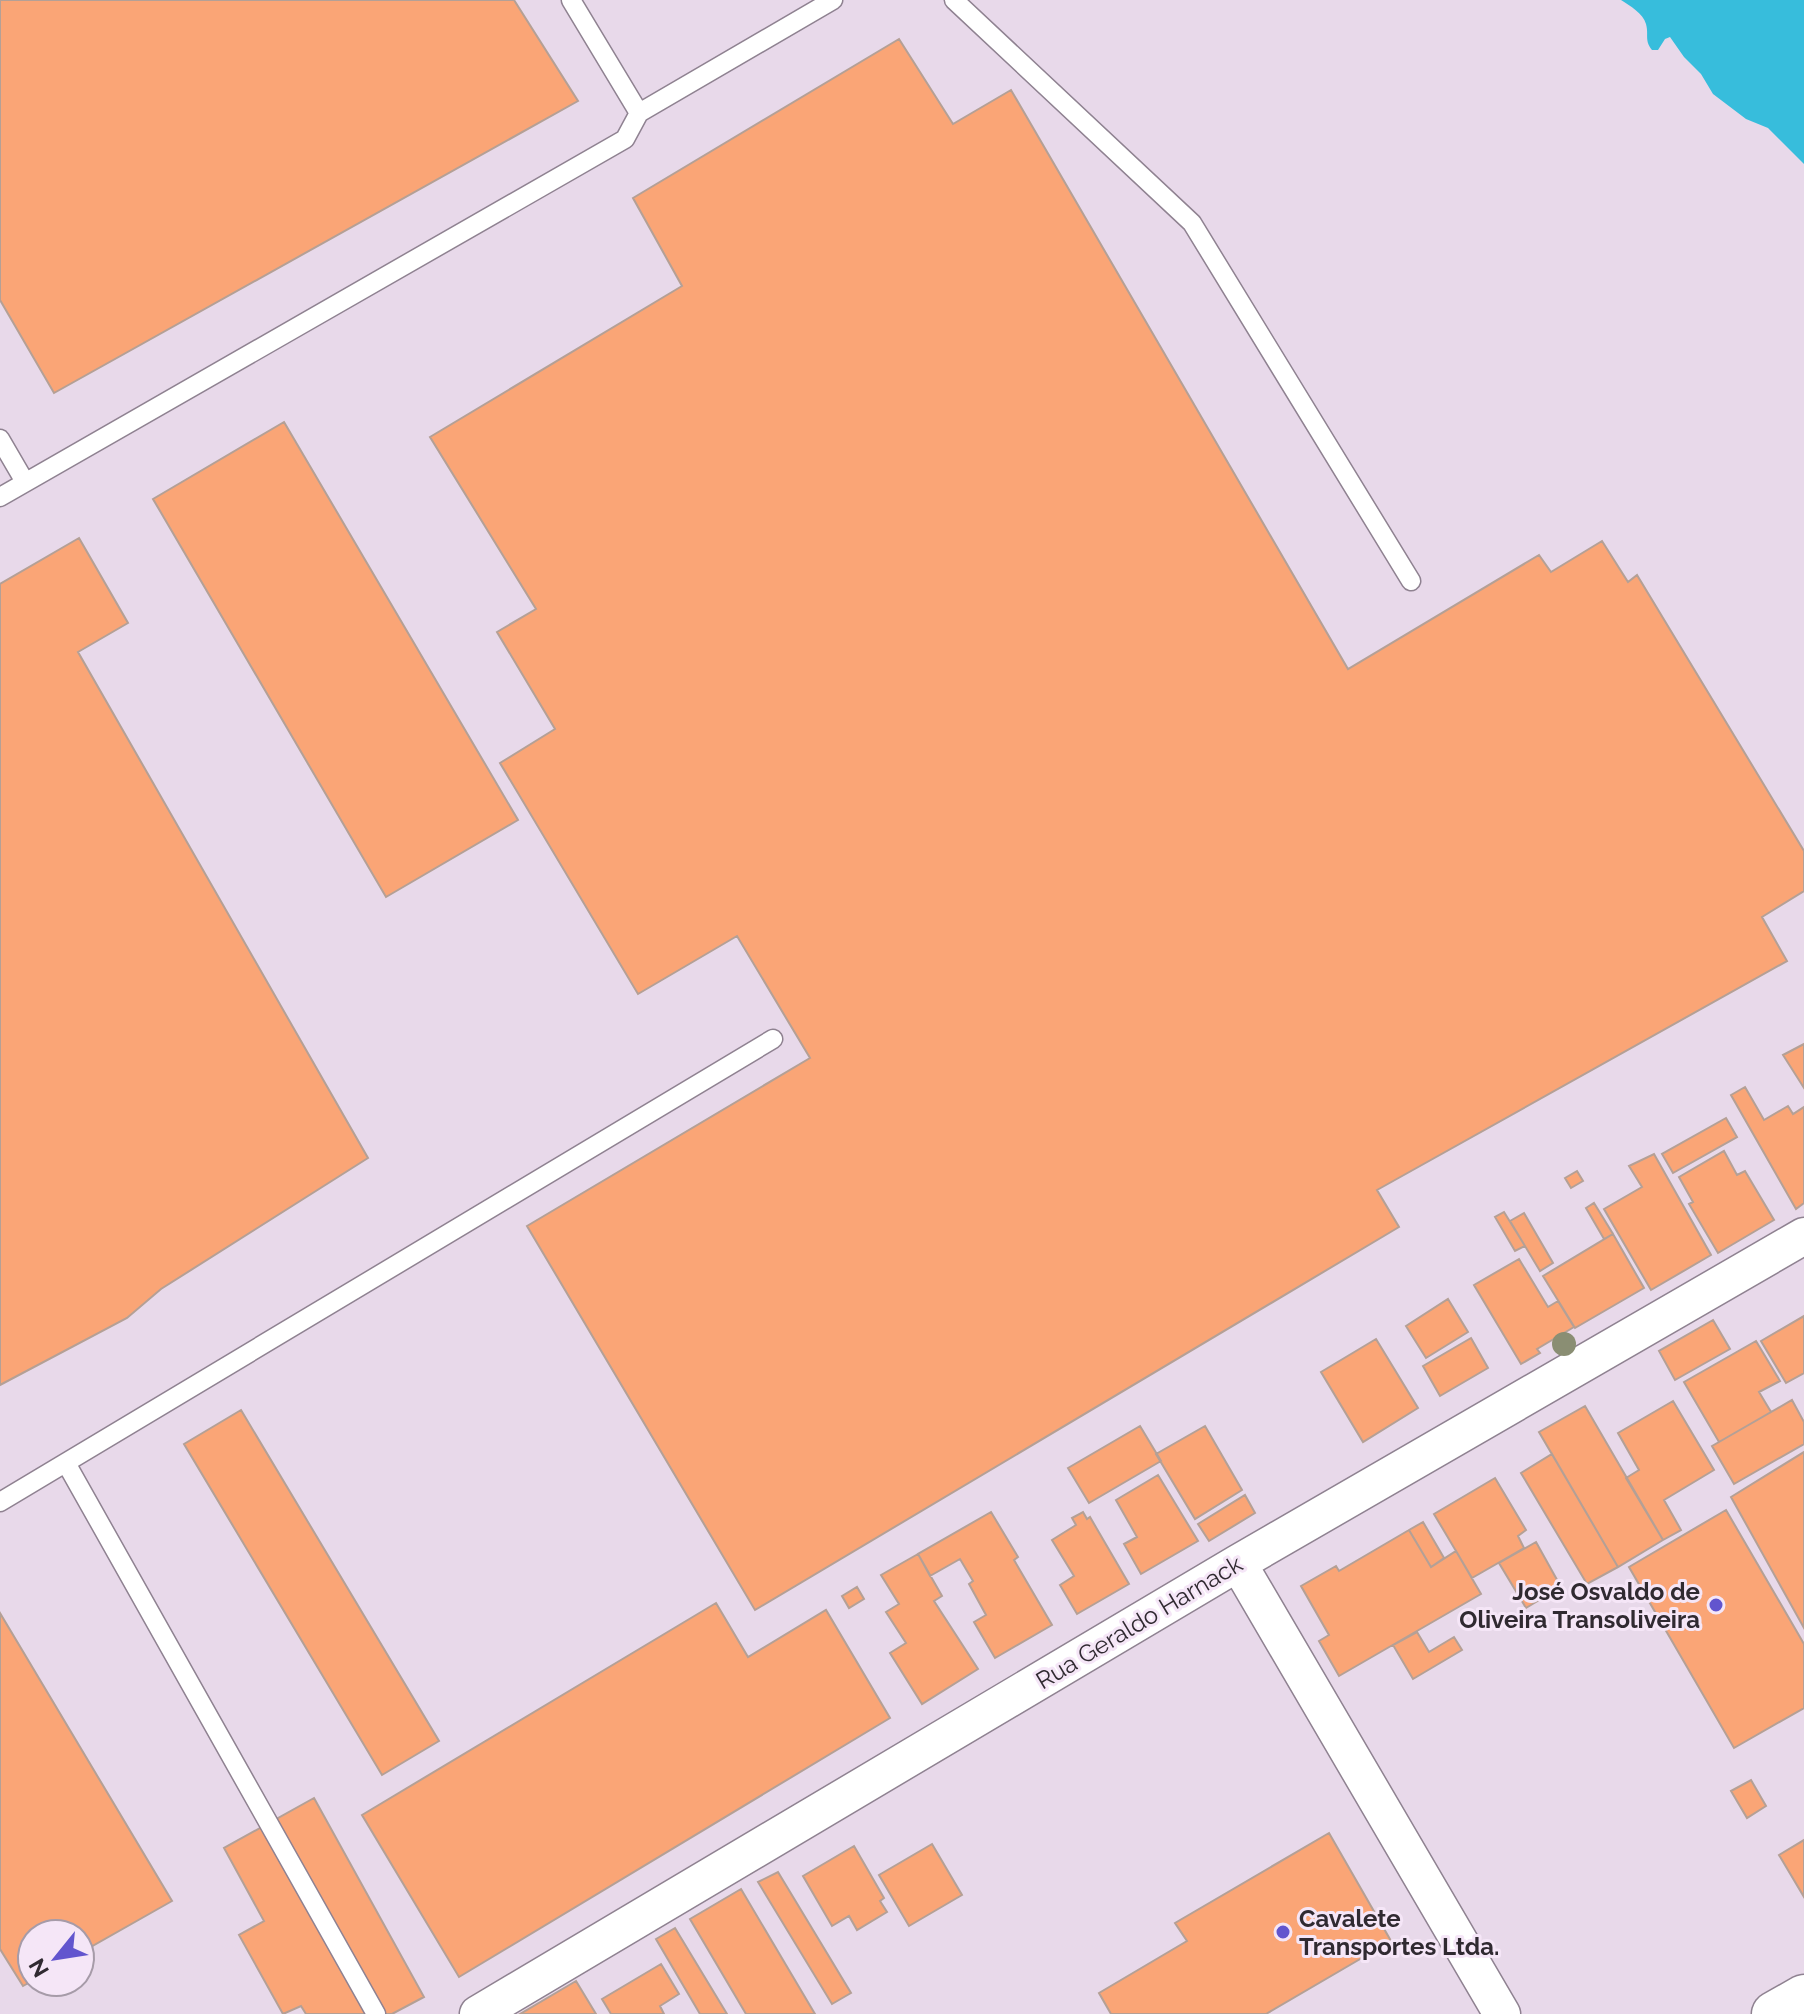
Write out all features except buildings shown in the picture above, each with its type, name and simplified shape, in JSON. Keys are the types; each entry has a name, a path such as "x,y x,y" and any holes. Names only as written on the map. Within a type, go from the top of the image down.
{"main road":[{"path":"1774,2014 1804,1997"}],"street":[{"name":"Rua Geraldo Harnack","path":"478,2014 1238,1563 1804,1236"},
{"path":"1238,1563 1502,2014"}],"lane":[{"path":"571,0 639,113"},
{"path":"0,497 625,139 639,113 833,0"},
{"path":"954,0 1192,223 1411,581"},
{"path":"0,439 25,482"},
{"path":"0,1502 773,1039"},
{"path":"66,1463 376,2014"}],"water":[{"path":"1621,0 1804,0 1804,164 1768,128 1746,119 1713,94 1701,74 1670,37 1658,50 1652,50 1642,16"}],"place":[{"name":"José Osvaldo de Oliveira Transoliveira","path":"1716,1605"},
{"name":"Cavalete Transportes Ltda.","path":"1283,1932"}]}
